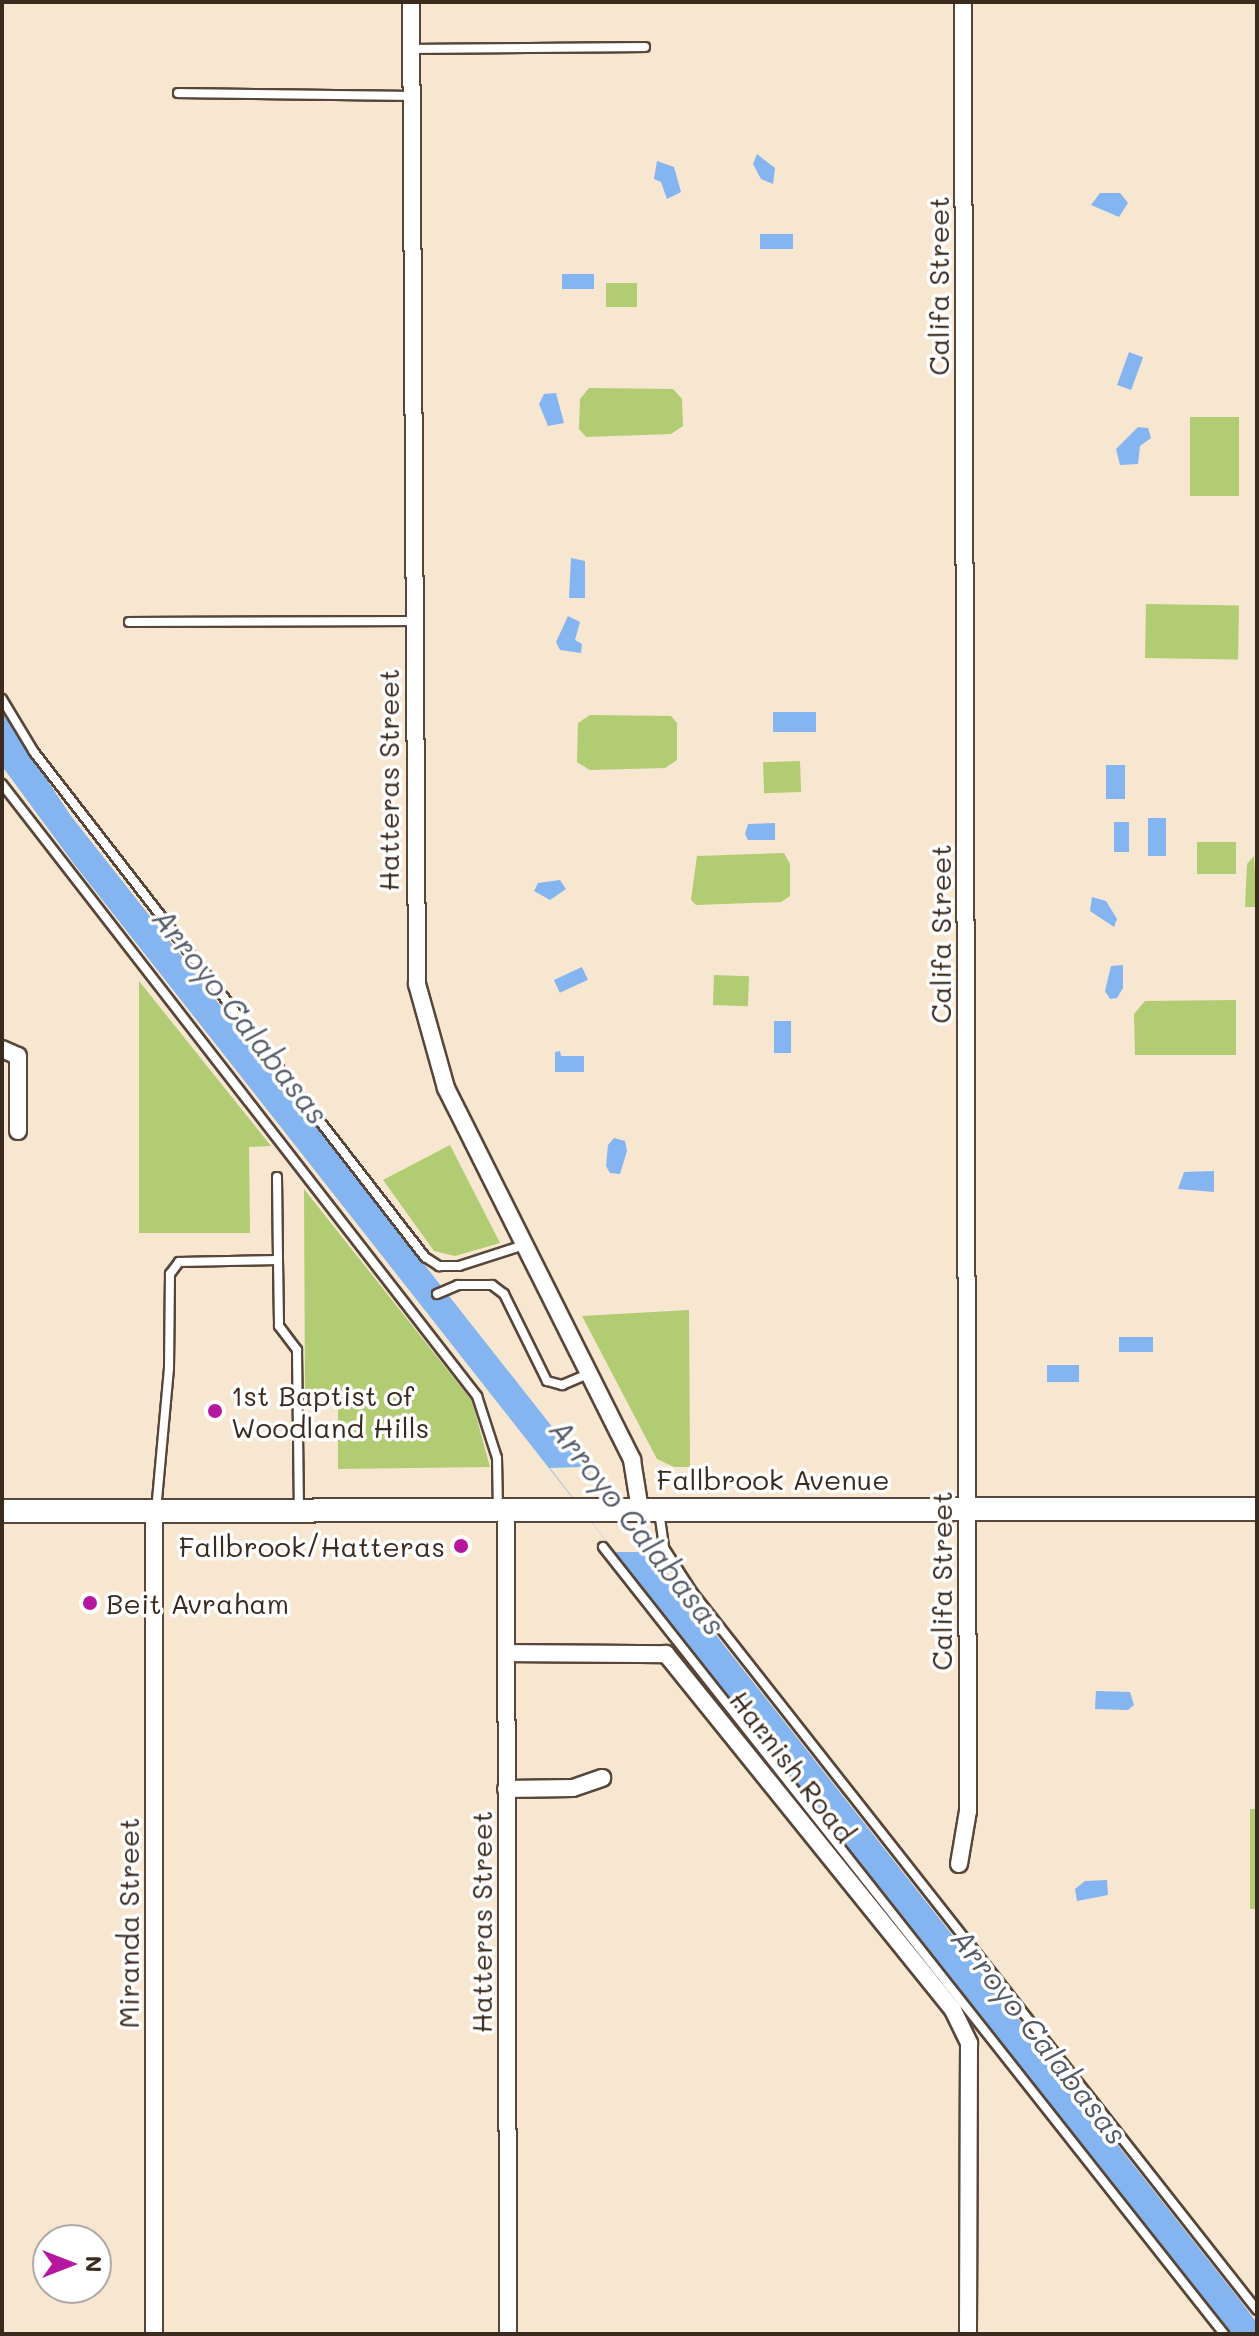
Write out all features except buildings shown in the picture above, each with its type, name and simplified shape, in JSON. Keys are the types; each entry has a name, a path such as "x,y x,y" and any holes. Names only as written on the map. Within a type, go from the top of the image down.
{"main road":[{"name":"Fallbrook Avenue","path":"2,1511 1257,1509"}],"street":[{"name":"Hatteras Street","path":"411,2 417,984 446,1088 632,1460 649,1510"},
{"name":"Califa Street","path":"959,1864 968,1811 963,2"},
{"path":"2,1049 18,1056 18,1131"},
{"name":"Hatteras Street","path":"502,1511 506,1653 508,2334"},
{"name":"Miranda Street","path":"154,2334 155,1512"},
{"name":"Harnish Road","path":"506,1653 653,1651 673,1660 953,2010 969,2043 968,2334"},
{"path":"506,1789 573,1788 602,1778"}],"lane":[{"path":"411,49 645,47"},
{"path":"178,93 411,96"},
{"path":"129,622 414,621"},
{"path":"2,699 34,752 425,1257 439,1266 459,1266 524,1245"},
{"path":"2,784 477,1396 497,1458 502,1511"},
{"path":"277,1177 279,1326 297,1350 299,1511"},
{"path":"155,1512 169,1368 170,1274 179,1262 278,1260"},
{"path":"437,1294 468,1284 492,1285 504,1294 547,1381 562,1385 589,1374"},
{"path":"649,1510 664,1548 693,1593 1257,2310"},
{"path":"603,1547 1224,2334"}],"green space":[{"path":"606,283 637,283 637,307 606,307"},
{"path":"589,388 673,389 682,399 683,426 671,434 586,437 579,429 580,399"},
{"path":"1190,417 1239,417 1239,496 1190,496"},
{"path":"1146,604 1239,606 1238,660 1145,658"},
{"path":"590,715 671,716 677,723 677,760 665,768 590,770 577,762 578,723"},
{"path":"800,761 801,792 764,793 763,762"},
{"path":"1197,842 1236,842 1236,874 1197,874"},
{"path":"784,853 790,864 790,896 781,902 696,905 691,900 697,856"},
{"path":"1254,856 1257,907 1245,907 1247,864"},
{"path":"714,975 749,976 748,1006 713,1005"},
{"path":"139,981 271,1146 249,1147 250,1233 139,1233"},
{"path":"1236,1000 1236,1055 1135,1055 1134,1014 1145,1001"},
{"path":"450,1145 500,1243 455,1256 434,1251 383,1180"},
{"path":"304,1189 472,1401 490,1467 338,1469 338,1390 305,1390"},
{"path":"689,1310 690,1467 674,1467 657,1459 582,1316"},
{"path":"1250,1809 1257,1809 1257,1909 1250,1909"}],"water":[{"path":"757,154 775,168 773,184 761,179 753,164"},
{"path":"657,161 674,167 681,192 667,199 661,182 654,179"},
{"path":"1100,193 1120,193 1128,203 1119,217 1091,205"},
{"path":"760,234 793,234 793,249 760,249"},
{"path":"562,274 594,274 594,289 562,289"},
{"path":"1129,352 1143,357 1131,390 1117,385"},
{"path":"556,393 564,423 548,426 539,404 544,394"},
{"path":"1138,427 1148,428 1151,438 1140,446 1138,464 1120,465 1116,449"},
{"path":"571,558 585,561 585,598 569,598"},
{"path":"568,616 580,622 575,640 582,644 581,653 560,650 556,642"},
{"path":"2,712 71,816 1239,2299 1257,2323 1257,2334 1230,2334 74,864 2,766"},
{"path":"773,712 816,712 816,732 773,732"},
{"path":"1106,765 1125,765 1125,799 1106,799"},
{"path":"1148,818 1166,818 1166,856 1148,856"},
{"path":"1114,822 1129,822 1129,852 1114,852"},
{"path":"775,823 775,840 748,840 745,834 748,824"},
{"path":"560,880 566,889 550,900 534,891 538,883"},
{"path":"1092,897 1106,901 1117,919 1114,927 1090,911"},
{"path":"1123,965 1123,988 1117,998 1110,999 1105,991 1111,966"},
{"path":"582,967 588,980 560,993 554,980"},
{"path":"774,1021 791,1021 791,1053 774,1053"},
{"path":"560,1051 561,1056 584,1056 584,1072 555,1072 555,1052"},
{"path":"614,1138 625,1141 627,1151 620,1174 610,1173 606,1166 608,1145"},
{"path":"1214,1171 1214,1192 1178,1189 1184,1172"},
{"path":"1119,1337 1153,1337 1153,1352 1119,1352"},
{"path":"1047,1365 1079,1365 1079,1382 1047,1382"},
{"path":"1096,1691 1130,1692 1134,1705 1128,1710 1095,1709"},
{"path":"1107,1880 1108,1895 1077,1901 1075,1889 1085,1881"}],"pier":[{"path":"581,1467 650,1552 615,1552 550,1468"}],"place":[{"name":"1st Baptist of Woodland Hills","path":"215,1411"},
{"name":"Fallbrook/Hatteras","path":"461,1546"},
{"name":"Beit Avraham","path":"90,1603"}],"water label":[{"name":"Arroyo Calabasas","path":"241,1016"},
{"name":"Arroyo Calabasas","path":"638,1527"},
{"name":"Arroyo Calabasas","path":"1040,2036"}]}
